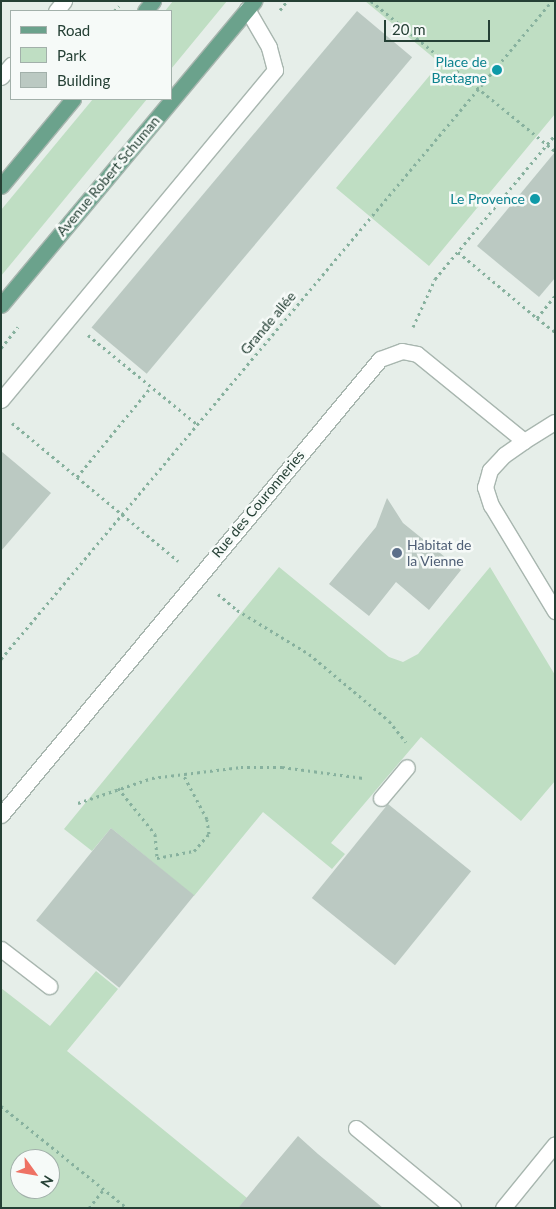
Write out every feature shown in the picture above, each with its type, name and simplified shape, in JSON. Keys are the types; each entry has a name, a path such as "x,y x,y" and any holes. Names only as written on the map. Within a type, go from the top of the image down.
{"main road":[{"name":"Avenue Robert Schuman","path":"172,99 250,5"},
{"path":"1,186 72,100"},
{"name":"Avenue Robert Schuman","path":"1,305 171,100"}],"street":[{"path":"1,400 275,70 269,47 250,5"},
{"path":"1,78 10,66"},
{"path":"402,351 417,354 433,364 524,442"},
{"name":"Rue des Couronneries","path":"1,815 380,359 402,351"},
{"path":"555,422 504,455 490,470 485,487 490,505 555,611"},
{"path":"381,798 407,767"},
{"path":"1,948 48,986"},
{"path":"356,1128 453,1208"},
{"path":"503,1208 555,1144"}],"path":[{"path":"371,1 555,151"},
{"name":"Grande allée","path":"1,659 553,2"},
{"path":"402,351 435,279 555,134"},
{"path":"458,252 555,332"},
{"path":"537,318 555,296"},
{"path":"69,319 198,425"},
{"path":"77,477 151,387"},
{"path":"9,420 237,610 309,654 389,721 402,734 410,750 407,767"},
{"path":"78,803 152,778 241,767 282,767 337,772 392,784"},
{"path":"118,788 155,834 157,858 194,851 209,834 207,819 183,774"},
{"path":"1,1106 127,1208"},
{"path":"89,1208 104,1189"}],"green space":[{"path":"173,1 227,1 172,68 172,10 166,10"},
{"path":"365,1 555,1 555,114 429,266 336,188 440,63"},
{"path":"92,100 146,100 1,276 1,210"},
{"path":"279,567 389,657 403,662 418,654 490,567 555,675 555,781 521,821 421,737 331,843 345,854 332,869 263,812 194,896 111,828 92,851 64,829"},
{"path":"96,971 118,989 67,1051 247,1198 238,1208 1,1208 1,988 50,1026"}],"building":[{"path":"357,11 412,57 147,374 92,327"},
{"name":"Le Provence","path":"555,152 555,278 539,297 477,246"},
{"path":"1,451 51,493 1,551"},
{"name":"Habitat de la Vienne","path":"387,498 403,523 461,570 429,610 396,582 369,616 329,584 376,527"},
{"path":"388,804 471,871 395,965 312,898"},
{"path":"111,828 194,895 119,988 36,920"},
{"path":"298,1136 318,1154 383,1208 238,1208"}],"place":[{"name":"Place de Bretagne","path":"497,70"},
{"name":"Le Provence","path":"535,199"},
{"name":"Habitat de la Vienne","path":"397,553"}]}
